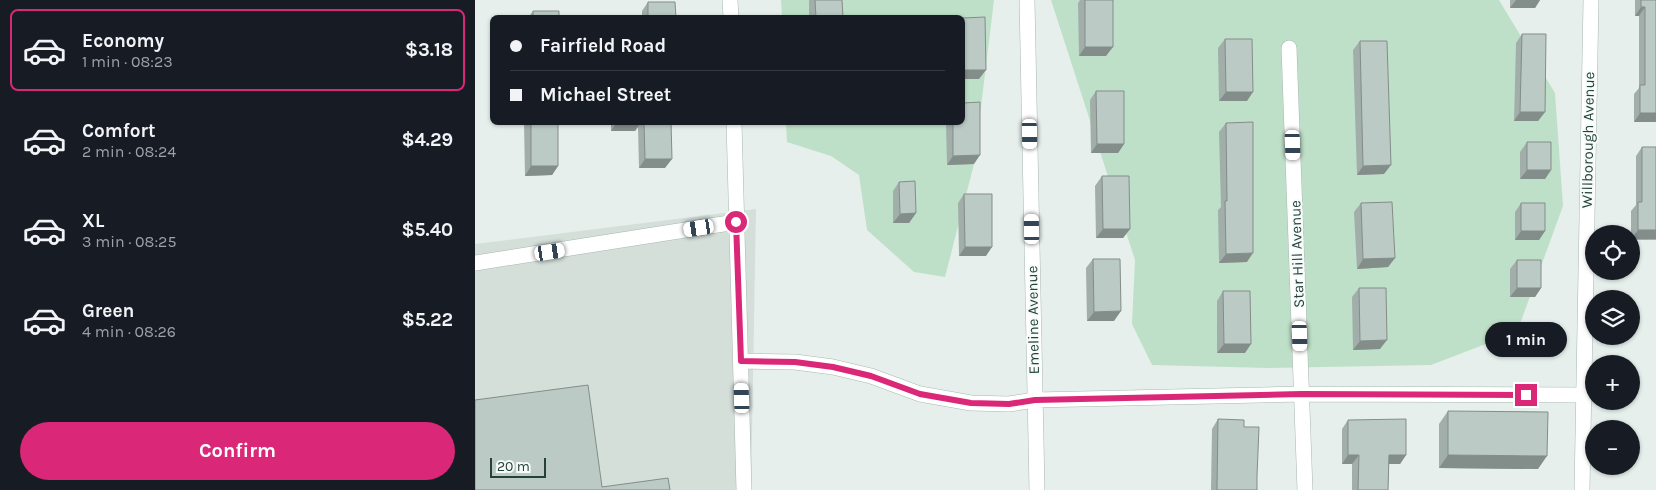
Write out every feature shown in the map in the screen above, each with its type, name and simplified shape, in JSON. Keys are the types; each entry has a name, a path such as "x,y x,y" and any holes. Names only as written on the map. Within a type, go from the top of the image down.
{"street":[{"path":"730,0 731,15"},
{"name":"Emeline Avenue","path":"1027,0 1037,490"},
{"name":"Willborough Avenue","path":"1581,490 1591,0"},
{"name":"Star Hill Avenue","path":"1289,48 1305,490"},
{"path":"733,125 744,490"},
{"path":"475,263 736,222"},
{"path":"741,361 795,362 833,367 871,376 920,394 971,403 1009,404 1035,400 1302,394 1582,395"}],"shaded area":[{"path":"756,209 751,490 475,490 475,244"}],"green space":[{"path":"781,0 994,0 974,164 945,277 914,272 867,230 859,175 831,156 787,142 786,125 965,125 965,15 782,15"},
{"path":"1051,0 1499,0 1555,93 1563,206 1517,332 1431,365 1268,368 1152,365 1132,324 1135,260"}],"building":[{"path":"815,0 842,0 843,15 816,15"},
{"path":"1085,0 1113,0 1113,47 1085,47"},
{"path":"1641,0 1656,0 1656,113 1640,113 1640,85 1645,85 1645,7 1641,7"},
{"path":"648,2 675,2 676,15 648,15"},
{"path":"533,11 559,11 559,15 533,15"},
{"path":"985,17 986,70 965,70 965,18"},
{"path":"1522,34 1546,34 1545,112 1520,112"},
{"path":"1225,39 1252,39 1253,92 1226,92"},
{"path":"1360,41 1387,41 1391,165 1363,166"},
{"path":"1096,91 1124,91 1124,144 1097,144"},
{"path":"980,102 980,155 953,156 953,125 965,125 965,103"},
{"path":"1253,122 1253,253 1226,254 1226,123"},
{"path":"531,125 558,125 558,166 531,166"},
{"path":"644,125 671,125 672,159 645,159"},
{"path":"1527,142 1551,142 1551,170 1527,170"},
{"path":"1642,147 1656,147 1656,230 1640,230 1640,225 1638,225 1638,202 1642,202"},
{"path":"1102,176 1129,176 1130,229 1103,229"},
{"path":"915,181 916,213 900,214 899,182"},
{"path":"964,194 992,194 992,247 965,247"},
{"path":"1392,202 1395,258 1363,259 1361,203"},
{"path":"1521,203 1545,203 1545,231 1521,231"},
{"path":"1093,259 1120,259 1121,311 1094,312"},
{"path":"1517,260 1541,260 1541,288 1517,288"},
{"path":"1359,288 1386,288 1387,340 1360,341"},
{"path":"1223,291 1250,291 1251,344 1224,344"},
{"path":"588,385 602,487 668,478 670,490 475,490 475,400"},
{"path":"1448,411 1548,412 1547,456 1448,455"},
{"path":"1218,419 1244,420 1244,427 1259,427 1257,490 1217,490"},
{"path":"1406,419 1406,455 1389,455 1388,490 1358,490 1359,455 1348,455 1348,420"}],"route":[{"path":"736,222 741,361 795,362 833,367 871,376 920,394 945,400 971,403 1009,404 1035,400 1302,394 1526,395"}]}
